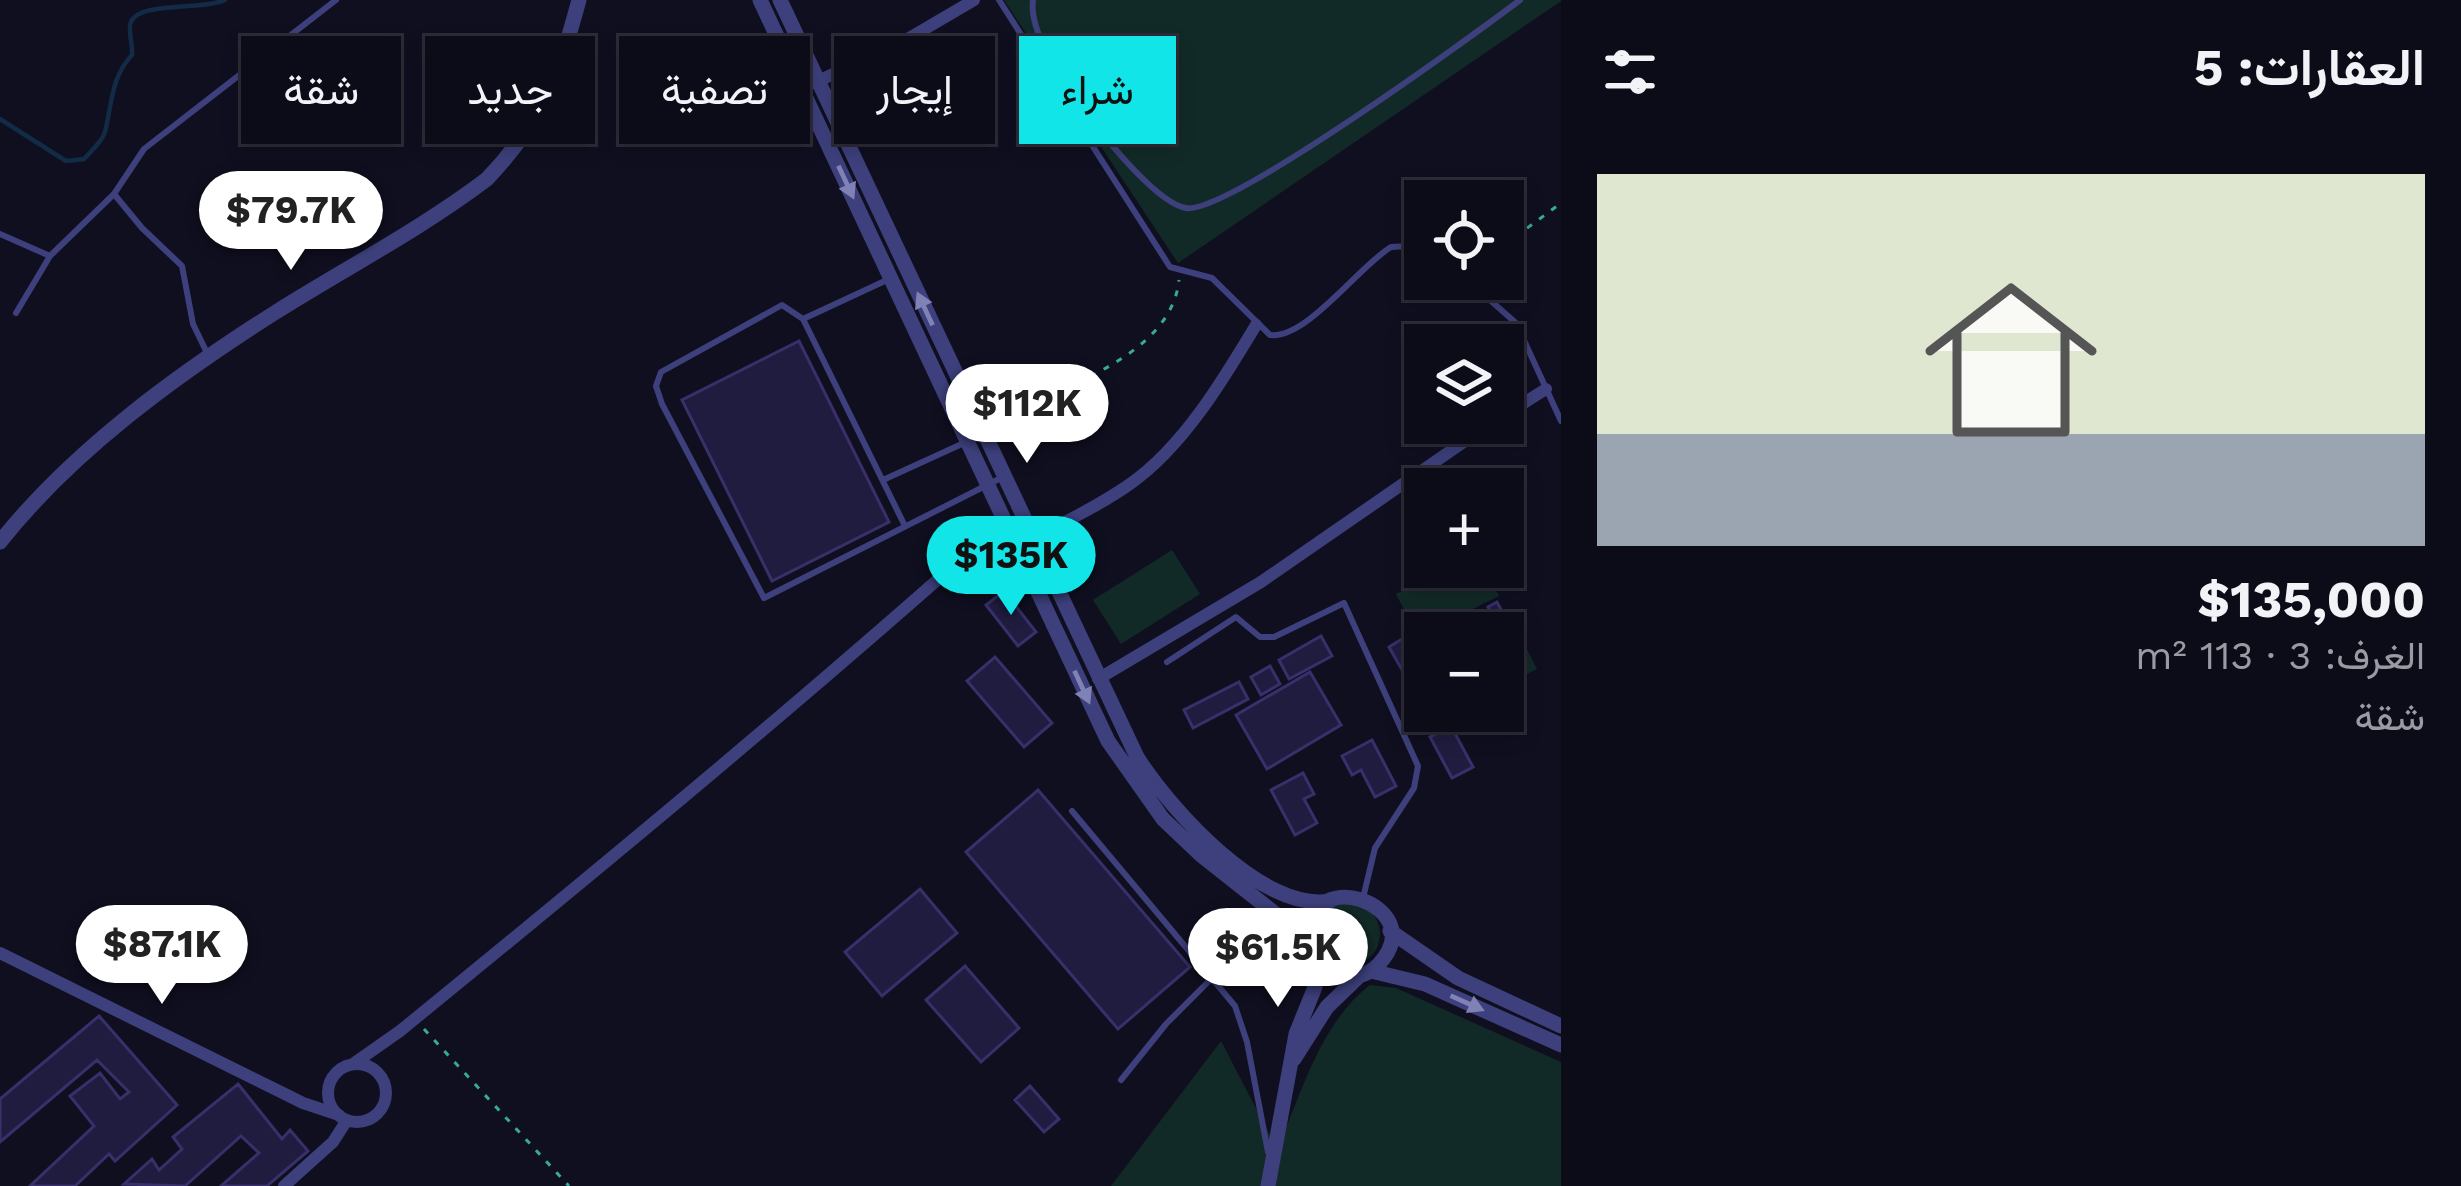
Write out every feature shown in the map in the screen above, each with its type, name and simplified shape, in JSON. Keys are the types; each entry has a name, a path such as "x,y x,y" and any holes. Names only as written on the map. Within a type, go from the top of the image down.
{"street":[{"path":"0,542 82,458 209,358 487,179 544,106 557,79 579,0"},
{"path":"760,0 781,36"},
{"path":"780,0 793,36"},
{"path":"974,0 906,40 810,85 977,433 996,480 1005,520 1098,721 1132,780 1181,838 1292,927 1312,954 1339,976 1365,974 1425,984 1561,1045"},
{"path":"1033,539 1150,468 1210,395 1256,325"},
{"path":"1524,403 1546,389"},
{"path":"1098,679 1261,582 1461,444"},
{"path":"996,480 1033,539 1098,679 1150,776 1196,831 1233,862 1290,898 1308,903 1352,896 1381,910 1390,931 1387,953 1327,1006 1294,1059"},
{"path":"303,1103 319,1094 336,1072 400,1031 836,672 1005,520"},
{"path":"1268,1186 1296,1034 1315,987 1310,928 1330,901"},
{"path":"1390,931 1458,978 1561,1026"},
{"path":"0,953 303,1103 343,1118 366,1120 381,1109 384,1082 371,1068 353,1064"},
{"path":"371,1068 400,1031"},
{"path":"331,1081 328,1099 343,1118"},
{"path":"284,1186 333,1142 343,1118"}],"lane":[{"path":"16,313 50,256 114,194 144,149 336,0"},
{"path":"999,0 1162,256 1180,272 1204,272 1270,335 1281,336 1300,324 1391,247 1404,245"},
{"path":"1033,0 1031,13 1038,35 1091,119 1162,195 1178,206 1195,209 1222,199 1305,148 1520,0"},
{"path":"114,194 182,266 194,324 209,358"},
{"path":"0,234 50,256"},
{"path":"803,319 899,274"},
{"path":"1490,300 1516,323 1561,422"},
{"path":"904,524 803,319 782,305 661,372 656,386 662,404 764,598 996,480"},
{"path":"882,480 977,433"},
{"path":"1167,662 1236,617 1260,637 1274,637 1344,603 1418,766 1414,788 1375,848 1363,898"},
{"path":"1072,811 1235,1006 1247,1042 1271,1166"},
{"path":"1121,1080 1166,1024 1213,977"}],"path":[{"path":"1524,230 1561,203"},
{"path":"977,433 1132,352 1158,329 1174,304 1180,272"},
{"path":"414,1019 569,1186"}],"green space":[{"path":"1004,0 1561,0 1178,263 1099,144 1176,144 1176,36 1028,36"},
{"path":"1172,550 1200,594 1121,644 1093,600"},
{"path":"1408,588 1495,588 1499,596 1467,612 1405,612 1396,594"},
{"path":"1524,644 1537,669 1524,676"},
{"path":"1348,902 1370,912 1380,934 1370,956 1348,966 1326,956 1316,934 1326,912"},
{"path":"1370,985 1396,988 1561,1062 1561,1186 1111,1186 1221,1041 1277,1149 1325,1039"}],"building":[{"path":"799,341 889,522 772,581 682,400"},
{"path":"1004,591 1036,632 1018,646 986,605"},
{"path":"1321,636 1332,656 1289,679 1279,660"},
{"path":"1402,639 1404,642 1404,673 1389,647"},
{"path":"995,657 1052,723 1024,747 967,681"},
{"path":"1270,666 1280,684 1261,695 1251,677"},
{"path":"1310,672 1341,725 1267,769 1236,715"},
{"path":"1239,682 1248,699 1193,728 1184,710"},
{"path":"1454,732 1473,767 1452,778 1430,737"},
{"path":"1372,740 1396,786 1375,797 1361,770 1352,775 1342,756"},
{"path":"1303,773 1314,794 1304,799 1317,823 1295,835 1271,790"},
{"path":"1038,790 1190,967 1118,1029 966,852"},
{"path":"920,889 957,933 882,996 845,952"},
{"path":"965,966 1019,1028 981,1062 926,1000"},
{"path":"99,1016 177,1105 115,1161 109,1154 75,1186 30,1186 94,1126 70,1096 100,1073 120,1099 129,1092 97,1060 0,1142 0,1099"},
{"path":"238,1084 282,1139 290,1130 308,1151 267,1186 221,1186 259,1153 241,1136 185,1186 124,1184 152,1159 159,1170 182,1149 173,1137"},
{"path":"1030,1086 1059,1119 1044,1132 1015,1100"}],"waterway":[{"path":"0,119 66,161 84,159 105,132 117,80 132,55 134,18 155,9 225,0"}]}
